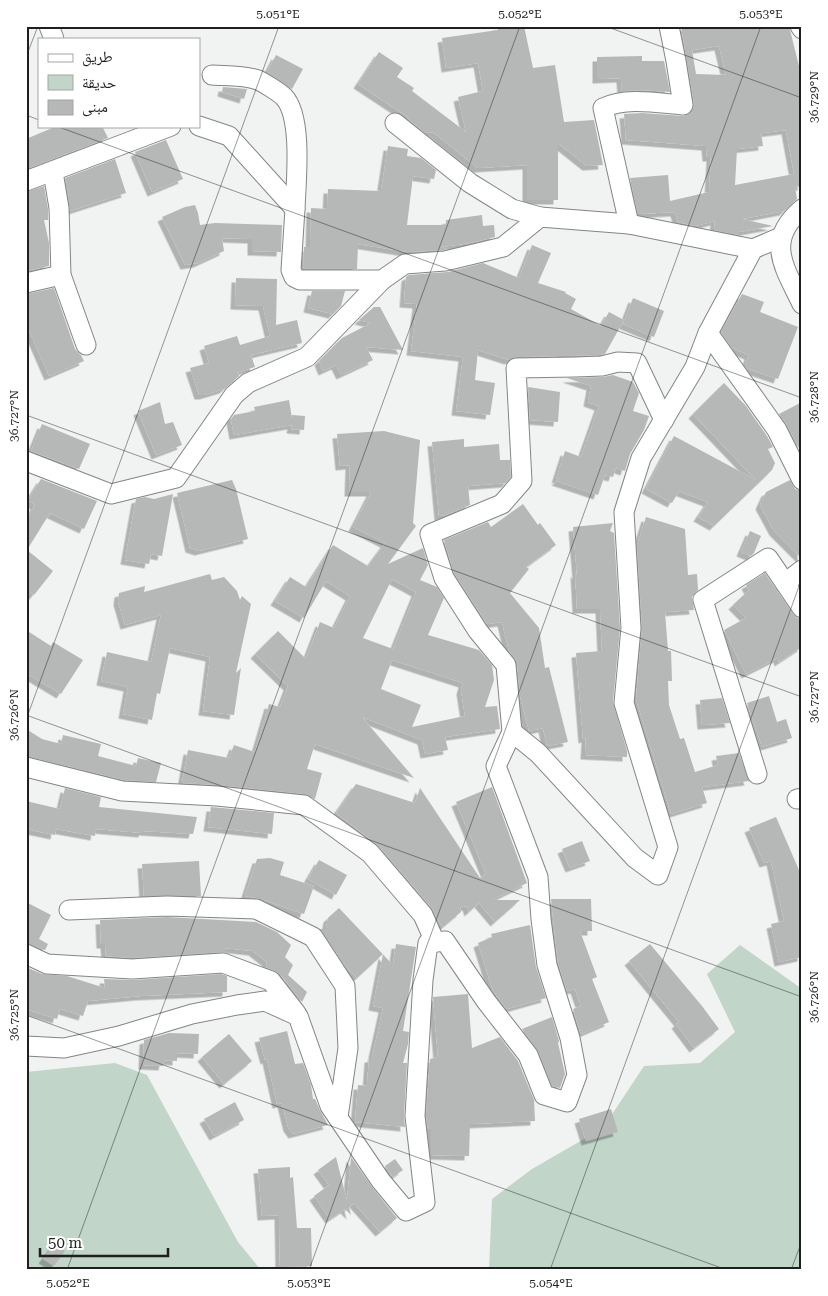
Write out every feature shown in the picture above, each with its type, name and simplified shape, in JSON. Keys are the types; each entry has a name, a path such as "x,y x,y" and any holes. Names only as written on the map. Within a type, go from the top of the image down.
{"street":[{"path":"49,26 54,38"},
{"path":"630,224 603,108 615,102 683,105 669,26"},
{"path":"212,75 238,76 257,80 284,97 290,110 297,134 291,270 294,277 300,280 382,280"},
{"path":"395,123 470,183 512,209 540,217 630,224 753,249 781,237"},
{"path":"200,126 229,136 295,209"},
{"path":"26,181 167,128"},
{"path":"53,172 59,208 62,275 86,345"},
{"path":"802,209 792,217 781,237 781,259 802,304"},
{"path":"26,461 111,494 176,478 234,395 248,383 307,357 382,280 405,264 445,261 503,247 540,217"},
{"path":"512,732 538,753 635,858 658,874 668,847 624,703 631,628 624,512 641,458 695,367 708,334 753,249"},
{"path":"26,283 62,275"},
{"path":"708,334 777,430 802,480"},
{"path":"26,954 47,964 132,969 222,963 271,981 298,1016 330,1106 381,1181 406,1211 425,1202 414,1116 423,980 428,943 444,941 486,1001 528,1055 544,1095 567,1102 577,1074 570,1038 547,966 540,919 538,877 496,766 512,732 506,665 478,631 444,578 430,534 502,504 522,481 516,368 602,366 618,362 637,363 664,420"},
{"path":"758,774 703,600 768,558 802,608"},
{"path":"785,583 802,570"},
{"path":"26,767 122,792 217,796 304,805 370,853 423,916 435,942"},
{"path":"68,910 167,906 256,909 313,937 345,986 348,1048 338,1117"},
{"path":"26,1046 64,1048 119,1036 192,1014 237,1004 265,1001 298,1016"}],"green space":[{"path":"740,945 802,989 802,1270 489,1270 492,1199 532,1169 603,1128 644,1066 700,1063 735,1032 707,974"},
{"path":"115,1063 147,1075 238,1242 261,1270 26,1270 26,1072"}],"building":[{"path":"497,26 524,26 533,68 555,65 564,122 594,120 603,165 587,166 558,143 558,200 527,200 527,165 478,168 433,132 425,133 408,117 358,84 379,52 403,68 397,77 414,88 412,91 466,132 458,97 483,91 478,63 446,68 442,38 498,30"},
{"path":"681,26 789,26 799,66 802,66 802,186 795,187 797,199 784,211 742,219 773,226 739,232 739,235 714,230 715,221 695,226 678,222 675,212 638,214 630,178 668,175 670,201 709,192 711,157 707,157 706,146 626,140 624,114 642,113 683,116 689,114 693,109 694,103","holes":["719,46 726,75 696,74 692,50","786,130 794,174 735,185 737,149 763,146 761,133"]},
{"path":"276,55 303,69 292,89 267,72"},
{"path":"642,56 642,61 664,61 670,92 622,91 621,78 597,79 597,57"},
{"path":"223,87 247,89 244,99 222,92"},
{"path":"52,128 103,128 108,138 26,169 26,139"},
{"path":"166,140 183,179 152,192 135,152"},
{"path":"388,146 408,149 407,156 421,158 436,170 434,179 413,176 407,225 446,225 446,220 482,215 483,226 494,225 495,237 441,247 447,249 443,250 408,252 358,244 357,269 303,269 304,247 310,247 311,208 327,209 328,189 381,191"},
{"path":"115,159 126,193 70,211 65,178"},
{"path":"44,186 48,209 48,220 44,220 49,243 49,266 26,271 26,192"},
{"path":"195,205 200,225 215,223 282,225 281,252 252,251 252,239 222,238 224,251 198,263 185,265 162,217 185,207"},
{"path":"532,245 551,253 538,283 566,292 576,299 571,309 601,326 609,312 624,320 605,354 516,357 509,360 478,350 475,380 495,383 490,415 456,411 463,357 411,351 417,304 404,303 406,277 409,275 448,272 483,263 519,278"},
{"path":"236,278 277,279 276,325 297,320 302,343 251,355 255,367 238,372 239,376 224,389 199,395 190,368 209,363 204,346 237,336 240,345 270,336 263,306 235,305"},
{"path":"54,288 75,349 84,361 49,376 26,323 26,294"},
{"path":"312,291 345,291 341,306 333,314 308,308"},
{"path":"742,294 764,302 760,312 798,327 778,379 746,368 749,355 732,348 721,332"},
{"path":"633,298 664,311 654,337 623,324"},
{"path":"374,307 380,307 403,350 366,347 373,360 341,375 336,365 323,371 319,361 342,338 371,323 359,320"},
{"path":"613,375 633,382 639,393 633,411 649,416 644,430 630,454 625,471 616,468 613,477 605,475 598,495 556,481 560,478 556,479 565,451 581,457 599,406 588,402 591,386 567,378"},
{"path":"724,383 746,406 767,436 773,447 768,449 775,463 772,470 714,526 698,517 708,502 679,491 672,503 646,489 674,436 756,480 693,414"},
{"path":"528,387 560,392 558,422 530,420"},
{"path":"289,400 292,418 292,415 305,416 304,430 291,429 292,425 234,435 231,419 234,415 255,411 254,407"},
{"path":"160,402 165,424 173,422 182,445 156,455 138,411"},
{"path":"802,402 802,454 779,414"},
{"path":"42,424 90,444 79,469 31,451"},
{"path":"384,431 420,440 413,523 416,526 388,564 423,548 428,565 420,580 437,587 444,598 428,635 479,650 492,665 494,680 485,707 497,706 500,729 445,737 448,750 425,754 422,740 362,717 414,778 315,744 307,769 322,773 315,799 305,794 182,783 188,750 229,758 234,745 255,752 269,704 280,707 288,686 255,654 278,631 306,659 320,622 334,628 350,596 326,581 304,618 275,601 290,577 306,587 333,545 368,566 385,543 353,527 371,492 349,492 350,465 340,466 337,434","holes":["392,579 416,592 393,649 363,638","392,660 463,683 461,690 465,716 412,727 421,705 381,689"]},
{"path":"464,439 464,447 499,444 500,460 510,460 511,477 506,483 468,486 470,505 439,516 432,442"},
{"path":"41,479 97,501 84,529 50,513 27,550 53,571 34,595 26,589 26,520 35,505 28,500"},
{"path":"232,480 236,489 248,539 199,551 190,548 177,493"},
{"path":"790,480 795,489 802,491 802,559 774,531 760,505 766,492"},
{"path":"173,494 162,556 151,554 149,564 125,560 136,499 145,497 154,499"},
{"path":"523,504 556,545 526,567 529,569 510,593 539,628 545,668 549,667 568,742 547,746 543,728 529,731 520,696 517,661 509,651 502,622 487,624 454,573 444,540 488,522 491,527"},
{"path":"646,517 685,529 688,575 697,574 698,590 692,597 694,610 665,612 668,651 671,651 672,681 668,681 669,705 680,739 684,738 695,772 718,765 716,756 739,753 749,781 702,787 707,803 671,814 636,699 642,627 637,546"},
{"path":"613,523 610,531 614,533 620,628 613,702 627,757 585,755 586,738 583,739 576,653 602,651 600,609 577,609 575,572 577,575 573,527"},
{"path":"750,531 761,536 751,556 741,552"},
{"path":"765,573 793,614 797,618 802,619 802,647 779,662 778,658 746,674 724,630 746,618 733,605 749,590 746,585"},
{"path":"210,574 212,580 224,577 237,591 240,600 242,596 251,604 236,673 241,668 234,715 203,711 210,657 170,648 160,694 157,693 152,720 123,714 128,687 101,681 107,652 151,662 161,615 125,625 118,601 119,593 145,586 144,592"},
{"path":"26,630 51,646 53,642 83,660 61,694 26,673"},
{"path":"769,696 777,722 786,719 792,738 762,747 747,703"},
{"path":"722,698 730,723 702,725 700,700"},
{"path":"26,729 42,739 61,744 63,735 101,744 98,756 136,766 138,758 161,763 156,782 124,780 26,756"},
{"path":"356,784 415,803 420,788 480,878 486,874 456,802 492,787 527,883 492,900 520,900 495,922 479,903 469,912 467,906 460,907 461,912 443,927 432,908 379,846 336,813"},
{"path":"65,788 101,797 99,807 197,817 193,834 143,831 143,833 96,829 95,836 56,829 55,835 26,829 26,801 60,809"},
{"path":"211,807 274,813 272,834 208,827"},
{"path":"776,817 802,877 802,957 779,962 771,924 784,921 771,861 764,863 749,828"},
{"path":"582,841 590,861 570,868 562,849"},
{"path":"270,858 284,862 280,875 314,886 304,914 261,899 245,896 257,859"},
{"path":"319,860 347,875 336,895 308,879"},
{"path":"199,861 201,896 144,896 142,864"},
{"path":"551,899 591,899 592,931 580,931 597,977 592,979 609,1022 581,1034 573,1009 581,1006 575,989 567,991 558,963"},
{"path":"26,902 51,915 39,939 48,944 45,950 26,943"},
{"path":"339,908 383,954 357,978 344,964 320,929 326,929 328,918"},
{"path":"167,917 256,922 277,932 291,945 285,957 293,965 288,975 307,992 302,1002 280,974 266,967 267,962 253,951 225,948 225,952 132,958 106,956 105,944 101,944 100,920"},
{"path":"530,925 536,967 546,998 507,1009 493,991 478,943 492,937 491,934"},
{"path":"396,944 416,947 403,1031 409,1032 403,1063 407,1063 405,1127 355,1122 358,1085 367,1086 369,1058 372,1058 383,1008 373,1006 383,954 393,965"},
{"path":"650,944 719,1029 694,1048 676,1024 679,1022 629,961"},
{"path":"26,967 42,974 67,976 105,988 104,979 133,980 221,974 227,976 227,992 140,996 88,1001 83,1016 60,1009 57,1019 26,1009"},
{"path":"468,994 472,1048 500,1037 518,1061 534,1100 535,1121 470,1124 469,1156 431,1155 431,1129 428,1129 426,1116 430,1059 438,1057 433,997"},
{"path":"552,1017 565,1074 560,1088 552,1086 538,1051 522,1029"},
{"path":"287,1031 295,1064 303,1063 311,1085 313,1099 315,1099 328,1125 293,1134 288,1127 282,1103 277,1104 267,1059 265,1060 259,1038"},
{"path":"169,1033 199,1034 198,1054 177,1053 177,1061 164,1060 163,1066 143,1065 144,1040"},
{"path":"229,1034 252,1061 224,1084 202,1057"},
{"path":"235,1102 244,1120 214,1136 204,1119"},
{"path":"611,1109 618,1132 586,1141 579,1119"},
{"path":"336,1157 347,1201 351,1157 397,1218 380,1232 354,1203 349,1207 351,1215 345,1209 330,1219 314,1196 329,1185 318,1170"},
{"path":"395,1159 403,1170 393,1177 385,1166"},
{"path":"290,1167 290,1178 293,1177 297,1228 311,1228 312,1266 280,1267 279,1215 262,1216 258,1169"},
{"path":"54,1244 65,1251 54,1266 43,1259"}]}
